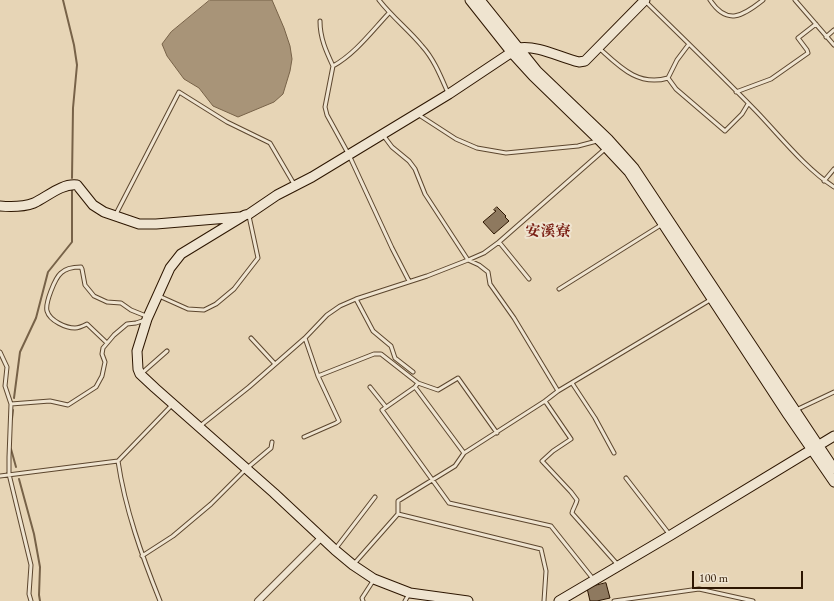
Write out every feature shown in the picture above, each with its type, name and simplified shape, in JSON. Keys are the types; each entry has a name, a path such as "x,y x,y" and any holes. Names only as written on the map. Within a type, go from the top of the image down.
{"street":[{"path":"470,0 515,51"},
{"path":"480,0 533,76 634,168 718,296 755,349 791,413"},
{"path":"468,601 410,593 374,579 353,565 140,374 138,369 137,351 147,318 170,268 181,254 277,195 312,177 349,155 449,94 515,51 524,48 540,50 579,62 585,61 645,0"},
{"path":"605,143 629,172 712,299 815,448 834,482"},
{"path":"0,206 13,207 33,203 57,191 77,185 93,205 104,212 139,224 156,224 245,215"},
{"path":"558,601 671,535 834,436"},
{"path":"815,448 834,469"},
{"path":"258,601 322,538"}],"lane":[{"path":"379,0 389,13 424,47 449,94"},
{"path":"645,0 810,168 834,187"},
{"path":"710,0 714,6 727,16 733,17 746,11 762,0"},
{"path":"795,0 834,45"},
{"path":"333,66 340,62 362,42 389,13"},
{"path":"320,21 320,33 325,49 333,66 325,107 409,281"},
{"path":"736,92 771,79 808,53 798,38 816,24"},
{"path":"826,37 834,30"},
{"path":"668,78 677,60 689,44"},
{"path":"599,48 626,72 646,80 668,78"},
{"path":"668,78 676,89 725,131 742,114 748,104"},
{"path":"115,217 179,92 227,122 270,144 295,186"},
{"path":"416,113 456,139 476,148 506,153 605,143"},
{"path":"382,134 392,147 409,161 415,169 425,194 468,260 479,265 488,272 490,284 514,318 558,391"},
{"path":"198,427 275,364 305,338 327,315 340,306 356,299 427,276 484,253 499,242 605,143"},
{"path":"824,180 834,170"},
{"path":"158,295 188,309 204,310 216,304 234,289 258,258 245,215"},
{"path":"559,289 663,224"},
{"path":"499,242 529,279"},
{"path":"107,343 87,324 74,328 59,324 51,317 47,311 48,302 52,288 59,274 74,267 81,268 85,285 94,296 107,302 120,303 147,318"},
{"path":"356,299 373,331 391,346 395,358 413,372"},
{"path":"353,565 398,514 398,501 455,466 464,453 497,433 558,391 712,299"},
{"path":"11,404 50,401 57,404 68,405 96,387 104,370 105,362 102,354 103,348 107,343 127,324 136,323 147,318"},
{"path":"251,338 275,364"},
{"path":"304,437 339,421 318,376 305,338"},
{"path":"140,374 167,351"},
{"path":"0,352 7,367 5,386 11,404 9,474 31,565 29,594 31,601"},
{"path":"318,376 374,354 381,354 418,383 438,390 458,378 497,433"},
{"path":"418,383 415,387 382,410 449,503 551,526 594,580"},
{"path":"572,383 595,418 614,453"},
{"path":"370,387 386,407"},
{"path":"415,387 464,453"},
{"path":"791,413 834,392"},
{"path":"545,401 571,439 553,451 542,462 577,500 576,506 572,513 619,566"},
{"path":"0,476 118,461 173,404"},
{"path":"142,556 173,536 211,504 246,469 271,448 272,442"},
{"path":"118,461 142,556 160,601"},
{"path":"626,478 671,535"},
{"path":"335,550 375,497"},
{"path":"398,514 541,549 546,571 544,601"},
{"path":"363,601 362,598 374,579"},
{"path":"614,601 699,589 754,601"},
{"path":"405,601 410,593"}],"shaded area":[{"path":"210,0 272,0 284,28 290,46 292,59 283,94 274,102 238,117 213,106 199,88 184,79 167,56 162,44 171,32"}],"building":[{"path":"497,207 509,221 494,234 483,222 496,211 494,210"},
{"path":"606,583 610,598 590,601 587,588"}],"waterway":[{"path":"63,0 74,45 77,65 73,108 72,178"},
{"path":"14,398 20,352 36,318 48,272 72,242 72,188"},
{"path":"12,419 13,410"},
{"path":"11,449 16,467"},
{"path":"19,479 34,534 40,567 40,601"}],"district":[{"name":"安溪寮","path":"548,232"}]}
